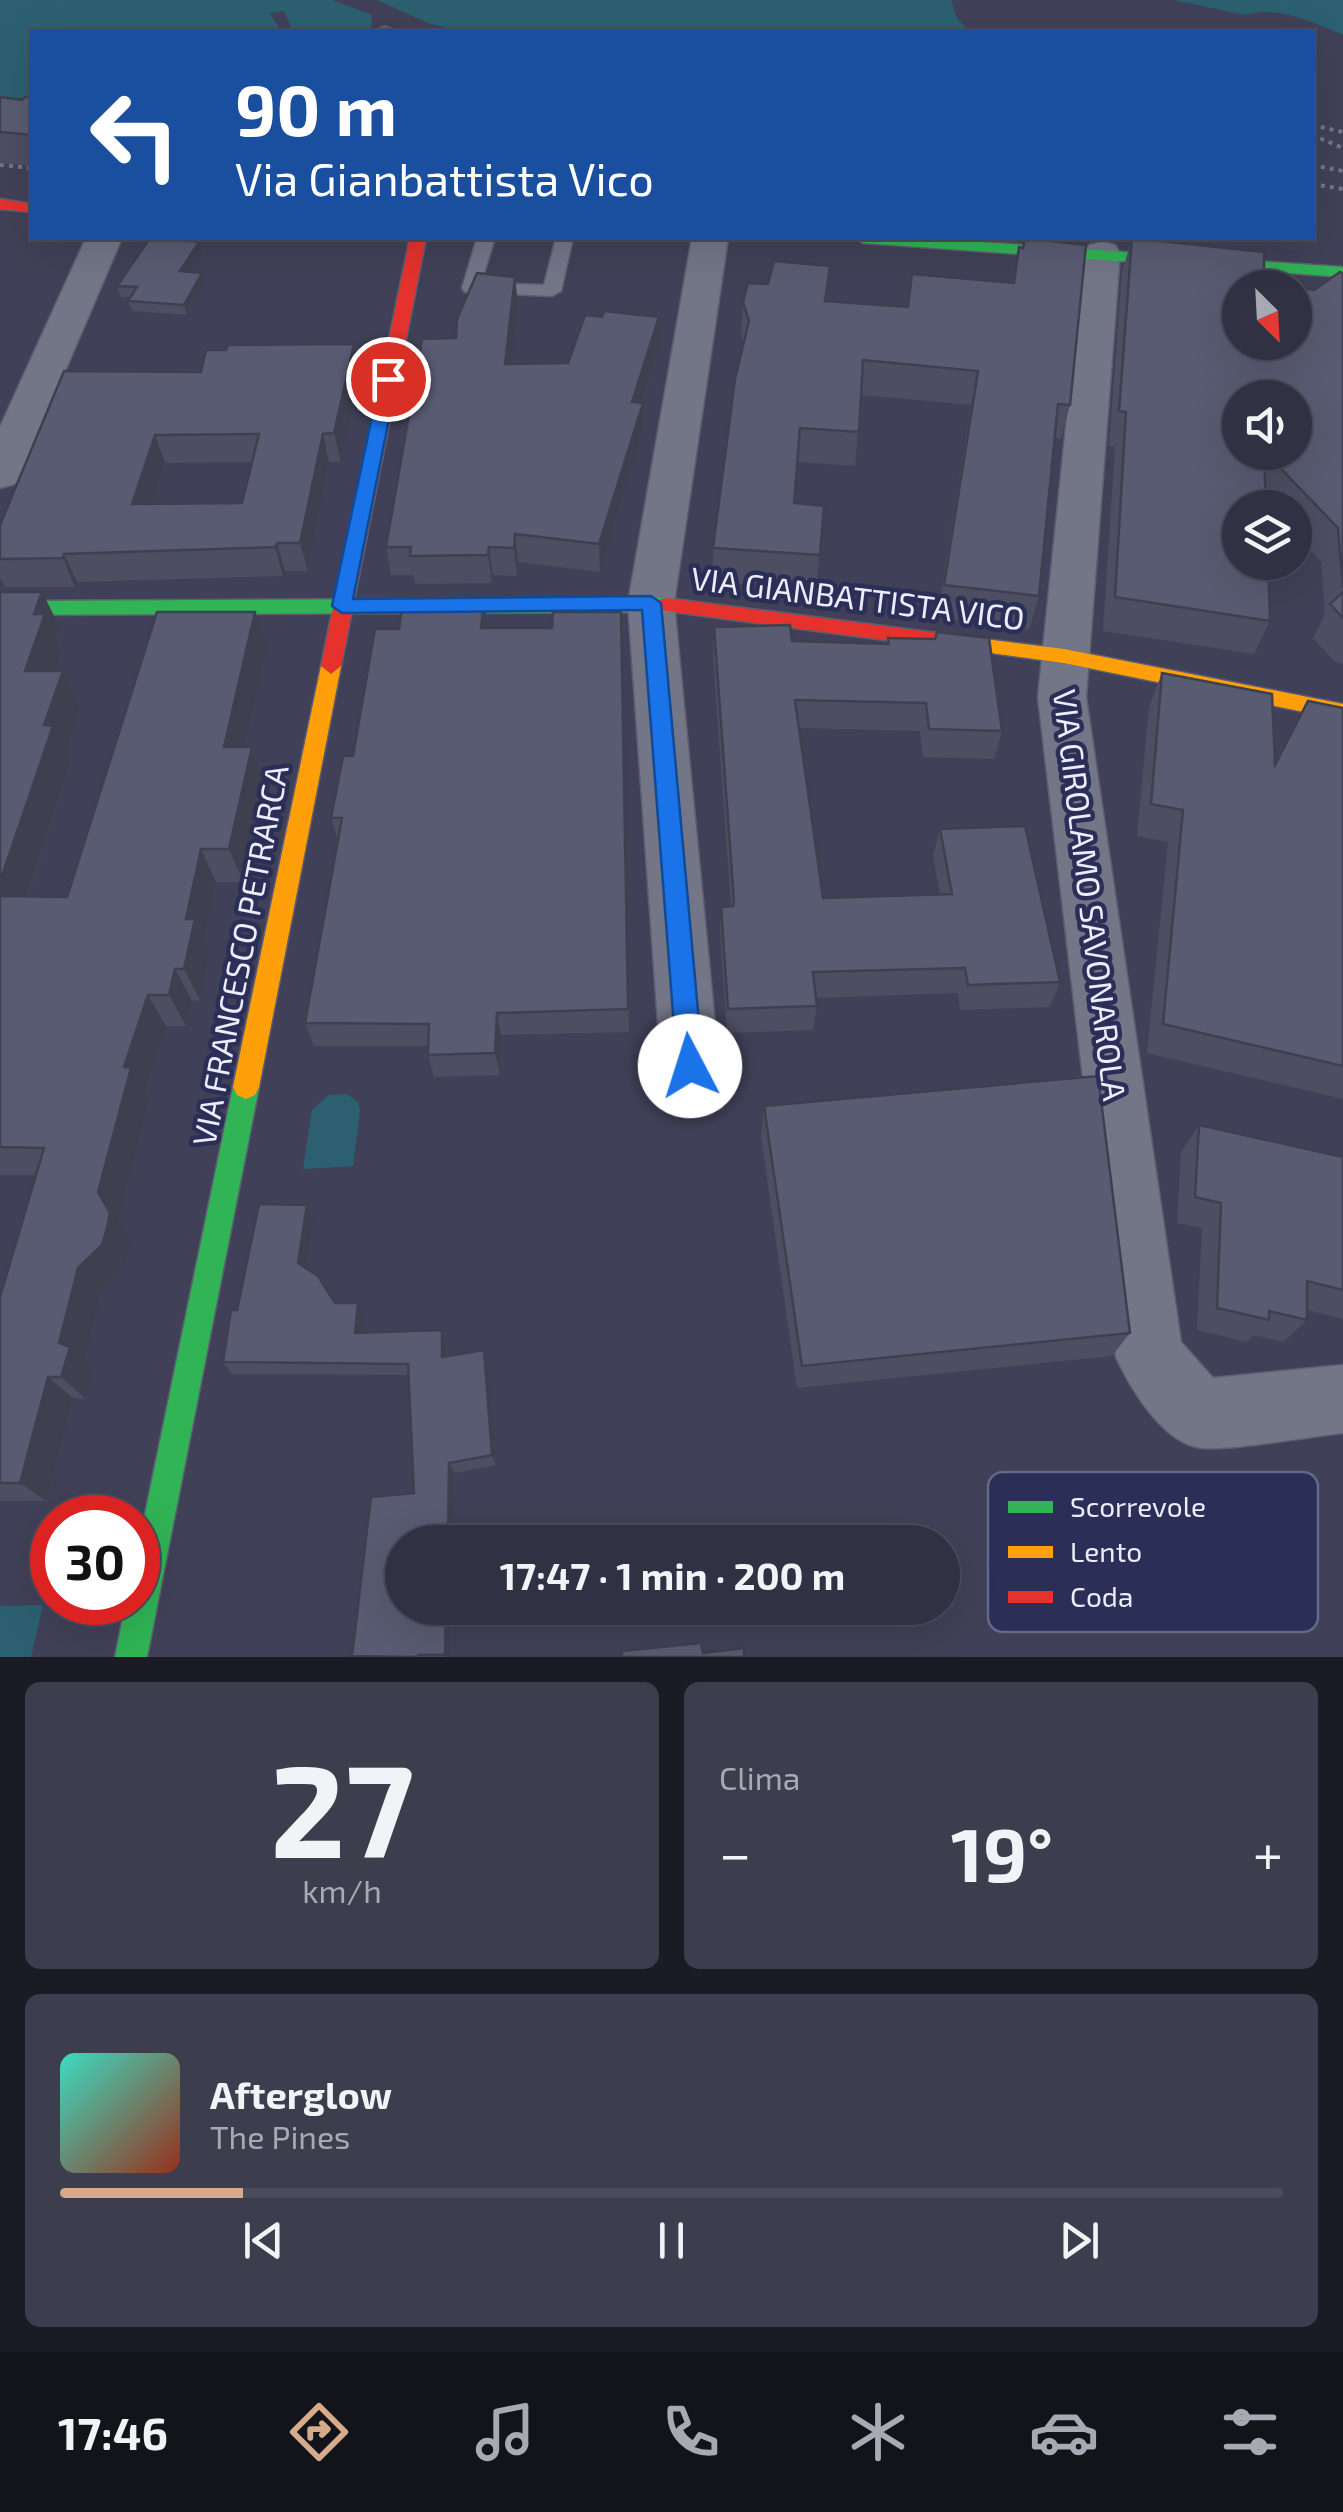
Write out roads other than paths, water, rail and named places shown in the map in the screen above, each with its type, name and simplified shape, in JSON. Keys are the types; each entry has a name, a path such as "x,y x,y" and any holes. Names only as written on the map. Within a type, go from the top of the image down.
{"street":[{"path":"0,204 30,208"},
{"path":"0,474 103,240"},
{"name":"VIA FRANCESCO PETRARCA","path":"131,1657 418,240"},
{"path":"690,1066 651,603 710,240"},
{"path":"924,240 1102,246 1343,272"},
{"name":"VIA GIROLAMO SAVONAROLA","path":"1102,246 1062,697 1150,1357 1199,1414 1343,1400"},
{"name":"VIA GIANBATTISTA VICO","path":"0,608 651,603 1064,656 1343,712"}],"lane":[{"path":"485,240 471,288 552,291 564,240"}],"water":[{"path":"0,0 332,0 372,15 371,30 292,30 284,11 270,13 280,30 30,30 30,99 0,97"},
{"path":"377,0 951,0 956,16 967,30 454,30 428,23"},
{"path":"1173,0 1343,0 1343,35 1283,14 1246,15"},
{"path":"347,1094 358,1102 360,1110 353,1166 303,1169 312,1110 329,1095"},
{"path":"30,1605 30,1625 38,1625 31,1657 0,1657 0,1606"}]}
